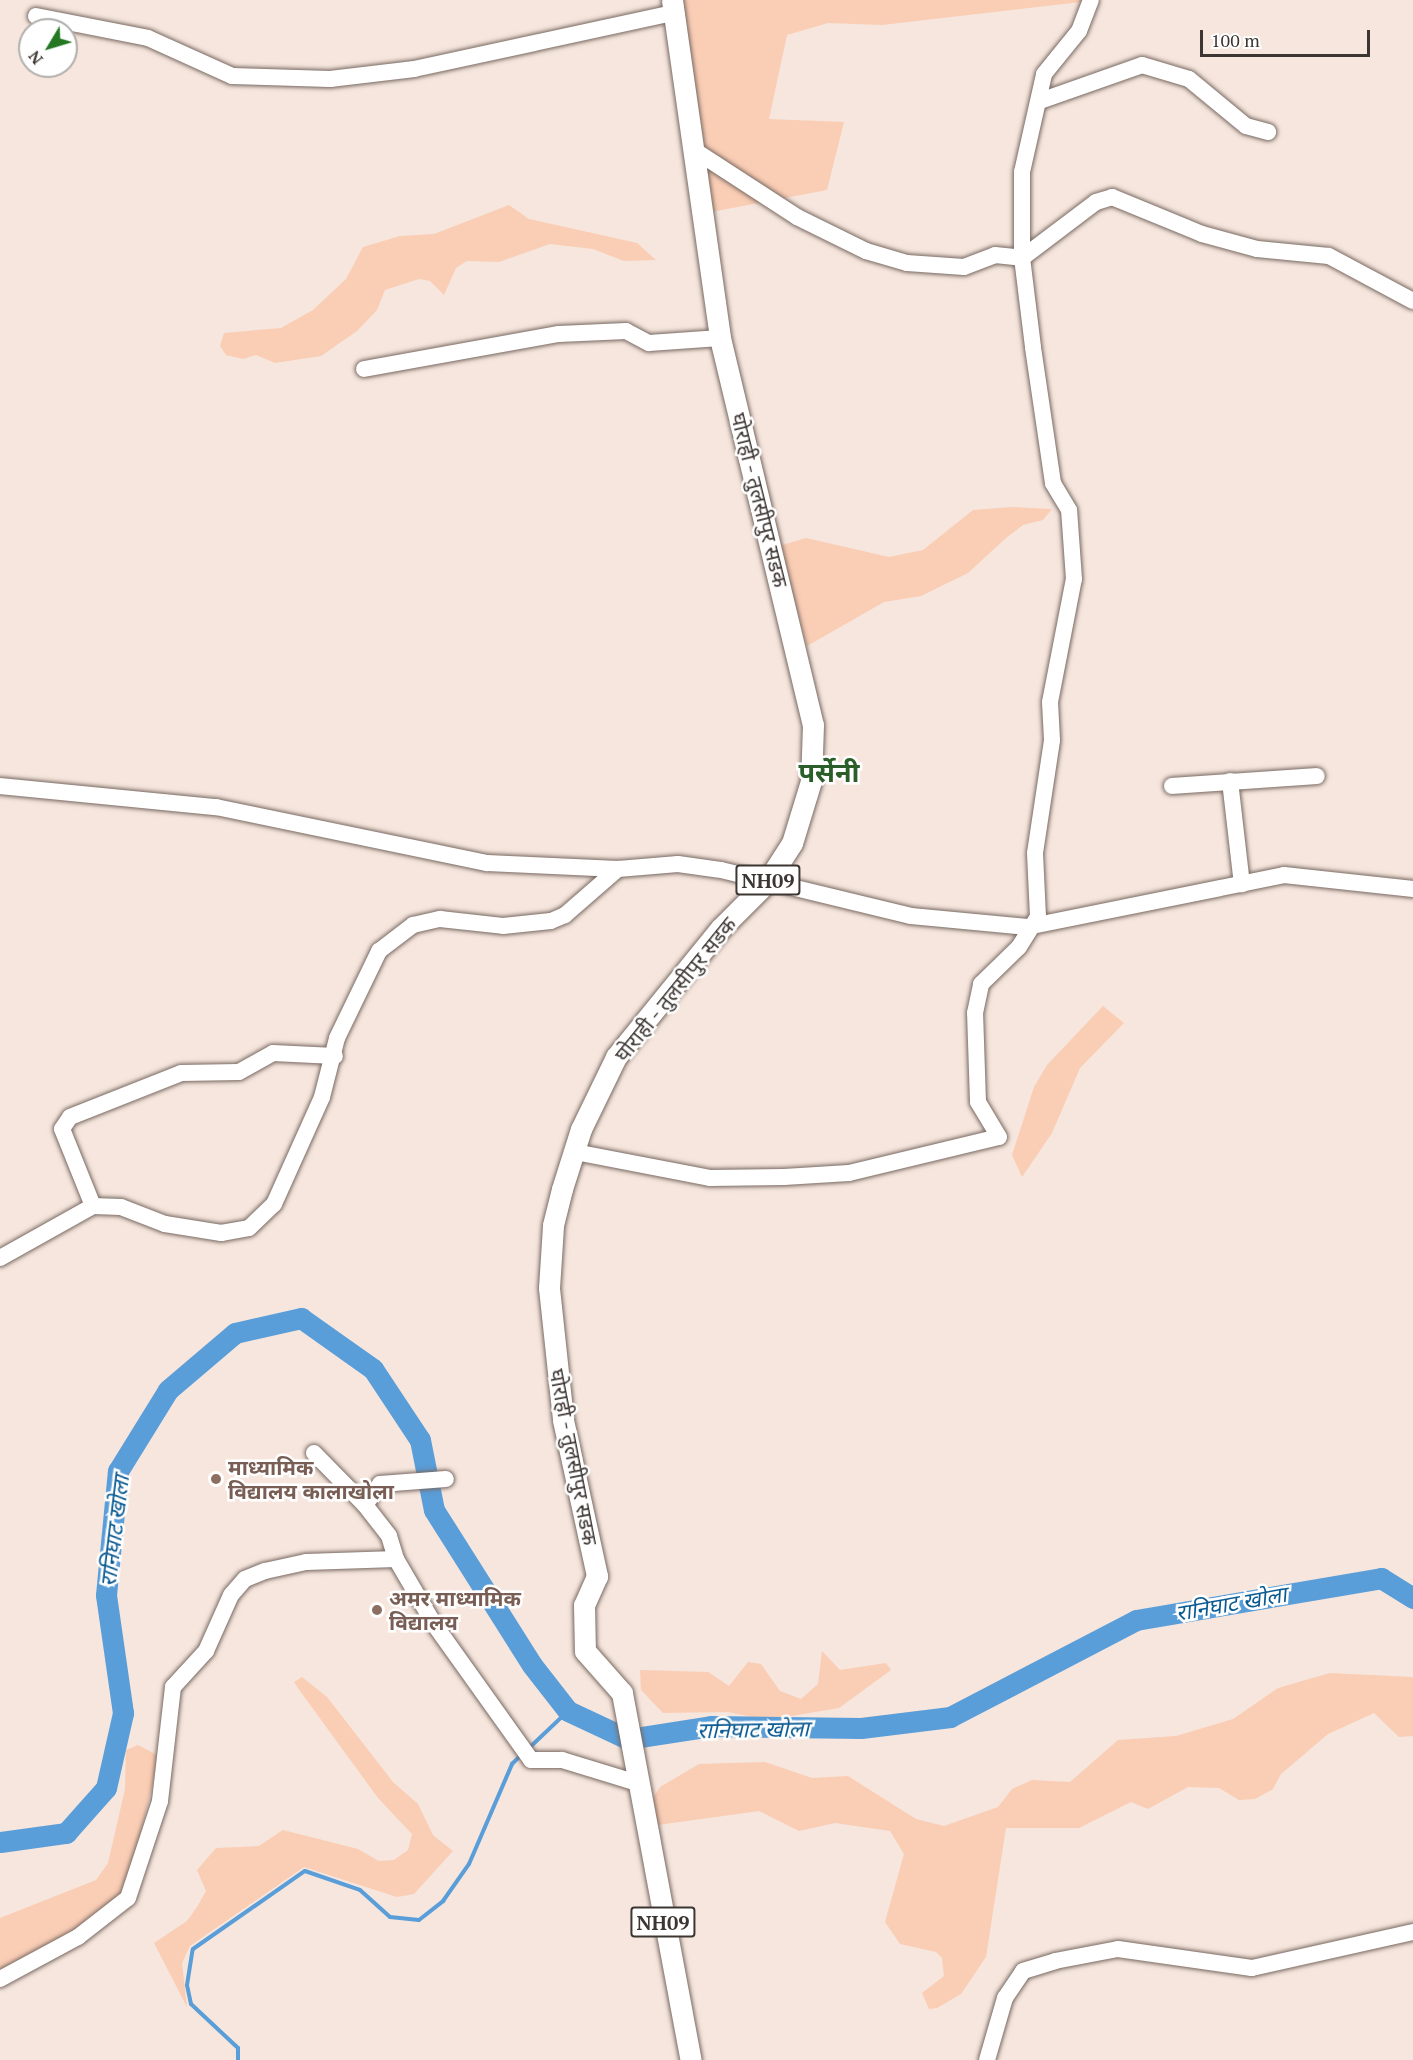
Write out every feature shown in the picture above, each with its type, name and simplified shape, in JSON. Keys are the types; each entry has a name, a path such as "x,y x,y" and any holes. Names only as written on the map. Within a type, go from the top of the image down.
{"main road":[{"name":"घोराही - तुलसीपुर सडक","path":"637,1783 622,1693 585,1651 584,1605 597,1576 563,1420 550,1306 553,1226 575,1152 616,1057 720,930 767,882 792,843 811,781 813,725 720,338 673,7"},
{"name":"NH09","path":"637,1783 692,2060"}],"street":[{"path":"575,1152 710,1178 784,1177 849,1173 999,1137 978,1102 975,1013 981,984 1018,947 1027,927 1040,908 1035,853 1052,740 1050,702 1074,579 1069,510 1053,483 1023,258 1022,172 1040,101 1044,74 1079,31 1091,0"},
{"path":"36,16 148,38 232,76 330,79 414,69 673,7"},
{"path":"1040,101 1142,65 1189,79 1246,126 1268,132"},
{"path":"694,150 797,217 866,251 907,262 964,267 995,255 1023,258 1096,202 1112,197 1202,234 1257,249 1329,256 1413,301"},
{"path":"364,369 559,334 626,331 649,342 720,338"},
{"path":"1172,786 1317,776"},
{"path":"1230,781 1242,884"},
{"path":"0,786 216,807 487,863 618,869 678,864 767,882 911,916 1027,927 1284,875 1413,889"},
{"path":"0,1258 93,1206 121,1207 165,1224 221,1233 249,1228 274,1204 367,970 397,934 440,919 503,926 551,921 565,915 618,869"},
{"path":"93,1206 80,1185 62,1129 70,1117 181,1073 239,1072 273,1053 334,1056"},
{"path":"314,1453 364,1505 389,1536 396,1559 413,1593 531,1760 562,1760 637,1783"},
{"path":"364,1505 380,1484 446,1479"},
{"path":"0,1979 78,1937 128,1898 160,1801 173,1688 206,1651 231,1595 245,1579 306,1562 396,1559"},
{"path":"987,2060 1005,1998 1023,1971 1055,1961 1118,1949 1252,1968 1413,1932"}],"shaded area":[{"path":"681,0 1098,0 882,25 828,23 787,35 769,119 844,122 827,190 711,212"},
{"path":"509,205 529,219 637,243 656,260 624,261 593,249 550,244 499,262 467,261 456,268 444,295 430,281 419,279 385,290 377,310 357,331 321,356 275,363 256,355 243,359 226,355 220,346 224,333 281,328 313,310 346,279 363,247 400,236 434,234"},
{"path":"1011,507 1052,509 1043,520 1023,525 968,573 921,596 884,602 807,646 779,546 806,538 889,557 923,550 973,510"},
{"path":"1103,1006 1124,1023 1080,1068 1052,1133 1022,1177 1012,1155 1034,1087 1047,1065"},
{"path":"822,1651 840,1670 886,1663 891,1670 839,1708 768,1720 728,1712 663,1713 641,1690 640,1670 708,1672 729,1686 748,1662 761,1664 780,1691 801,1699 818,1684"},
{"path":"1330,1673 1413,1677 1413,1736 1399,1737 1374,1713 1328,1734 1281,1774 1273,1789 1255,1799 1239,1800 1219,1788 1188,1787 1148,1809 1131,1802 1079,1828 1006,1828 986,1957 961,1994 937,2008 929,2009 922,1993 944,1976 942,1958 936,1952 900,1944 885,1922 904,1854 890,1831 835,1823 799,1831 759,1811 658,1825 650,1803 660,1787 699,1764 765,1762 812,1778 848,1776 916,1819 944,1826 998,1807 1012,1789 1032,1780 1070,1782 1118,1740 1176,1736 1233,1719 1278,1688"},
{"path":"302,1677 327,1697 393,1782 418,1804 433,1835 453,1851 414,1894 397,1897 304,1867 190,1946 182,1963 187,2007 154,1943 187,1921 197,1907 206,1891 197,1870 216,1848 259,1846 283,1830 358,1849 379,1861 394,1860 408,1850 412,1834 378,1798 300,1691 294,1682"},
{"path":"138,1745 159,1756 129,1883 110,1910 0,1971 0,1918 96,1880 108,1863 125,1789 126,1750"}],"waterway":[{"name":"रानिघाट खोला","path":"0,1842 66,1833 106,1788 123,1713 106,1595 118,1471 168,1390 235,1333 301,1318 373,1369 420,1440 434,1510 532,1665 568,1711 628,1739 711,1726 861,1728 950,1717 1136,1620 1381,1578 1413,1598"},
{"path":"528,1749 568,1711"},
{"path":"238,2060 238,2048 191,2004 187,1985 193,1949 305,1871 360,1890 390,1917 419,1920 443,1901 469,1864 512,1764 522,1754"}],"place":[{"name":"माध्यामिक विद्यालय कालाखोला","path":"216,1479"},
{"name":"अमर माध्यामिक विद्यालय","path":"377,1610"}],"district":[{"name":"पर्सेनी","path":"829,773"}]}
